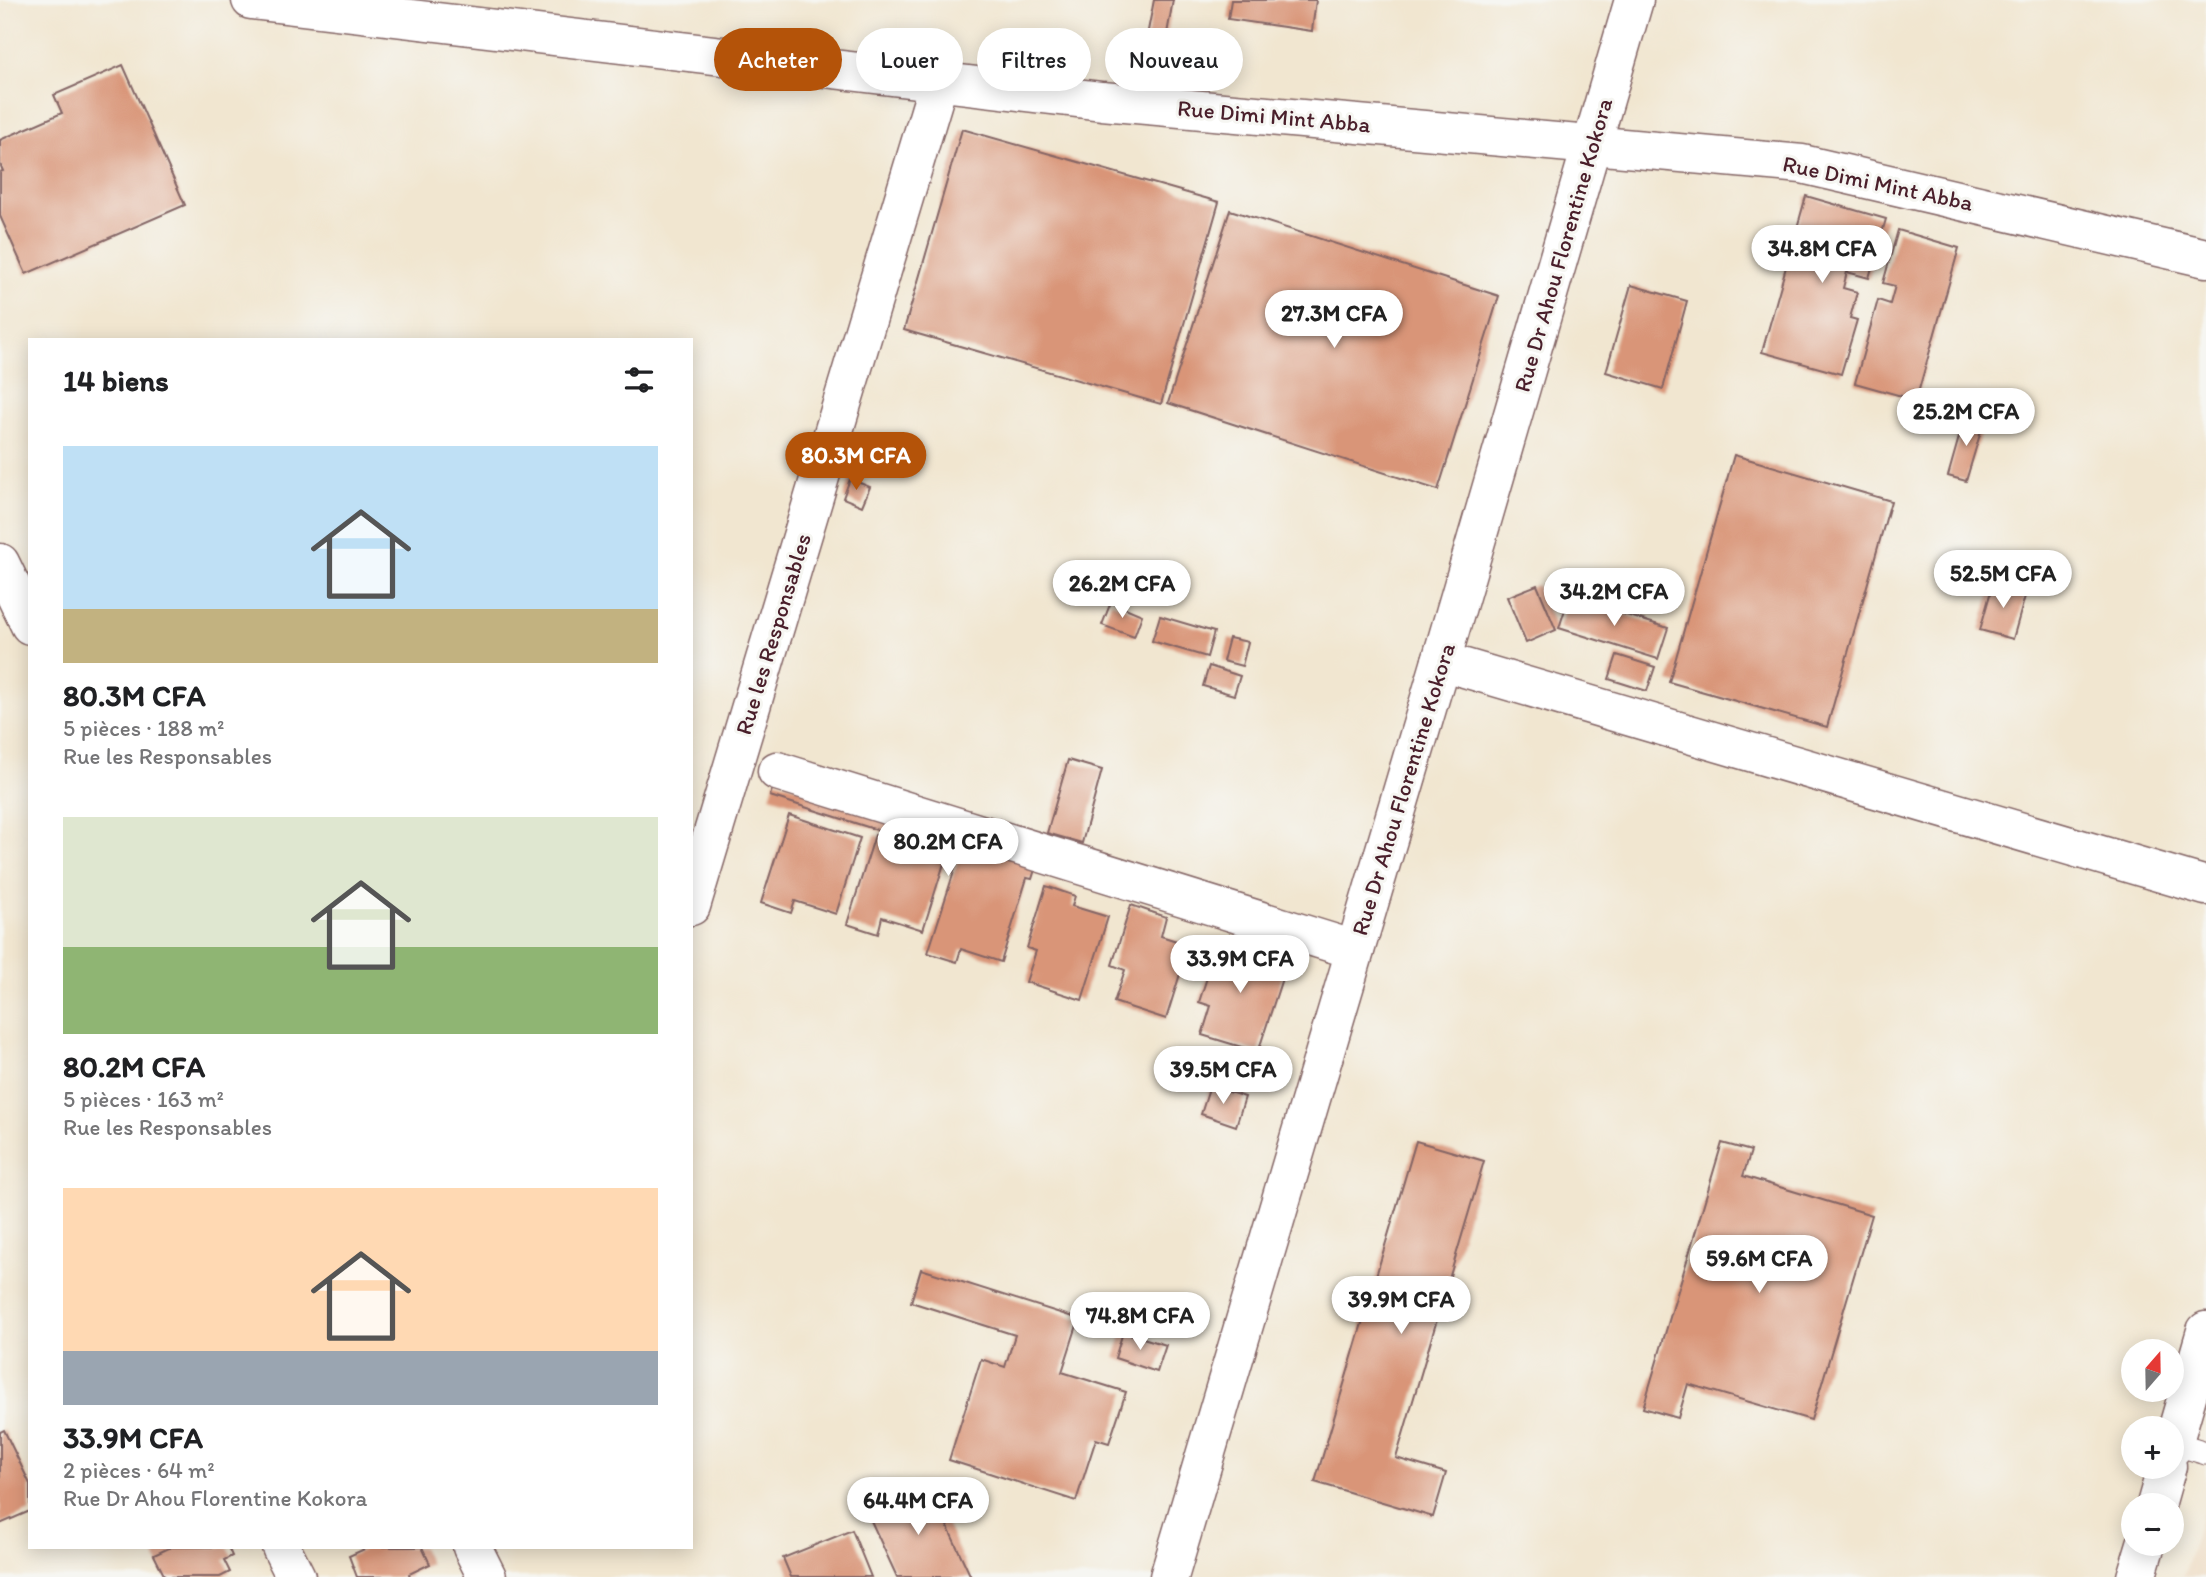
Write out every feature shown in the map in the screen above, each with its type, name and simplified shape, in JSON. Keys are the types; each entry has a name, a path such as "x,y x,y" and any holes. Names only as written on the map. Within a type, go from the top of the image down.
{"street":[{"name":"Rue Dimi Mint Abba","path":"251,0 856,70"},
{"name":"Rue Dr Ahou Florentine Kokora","path":"1169,1577 1634,0"},
{"name":"Rue Dimi Mint Abba","path":"963,83 1102,101 1593,143 1802,164 2206,258"},
{"name":"Rue les Responsables","path":"693,899 936,91"},
{"path":"0,564 28,621"},
{"path":"1441,661 2206,886"},
{"path":"777,771 1355,950"},
{"path":"2184,1430 2206,1331"},
{"path":"282,1549 296,1577"},
{"path":"473,1549 487,1577"},
{"path":"2136,1577 2142,1556"}],"shaded area":[{"path":"2206,1502 2206,1577 2183,1577"}],"building":[{"path":"1154,0 1173,0 1168,28 1149,28"},
{"path":"1231,0 1316,0 1312,31 1228,19"},
{"path":"123,65 185,205 26,274 0,216 0,172 3,171 0,164 0,140 62,113 54,95"},
{"path":"962,129 1219,202 1161,404 904,330"},
{"path":"1806,196 1886,219 1869,278 1847,272 1843,288 1857,292 1850,318 1857,320 1841,374 1762,352"},
{"path":"1230,210 1499,296 1438,490 1168,403"},
{"path":"1898,230 1959,248 1916,400 1855,383 1878,300 1890,304 1895,286 1883,283"},
{"path":"1631,285 1687,301 1663,389 1606,372"},
{"path":"1965,416 1984,421 1966,481 1948,476"},
{"path":"1734,455 1891,501 1827,727 1669,682"},
{"path":"850,479 870,487 862,506 843,498"},
{"path":"1994,580 2027,589 2013,639 1980,630"},
{"path":"1537,585 1556,630 1526,643 1507,597"},
{"path":"1569,597 1668,628 1658,659 1559,628"},
{"path":"1111,602 1142,615 1134,637 1102,625"},
{"path":"1160,616 1214,632 1207,657 1152,641"},
{"path":"1229,638 1248,642 1242,666 1223,661"},
{"path":"1617,655 1655,667 1647,691 1609,679"},
{"path":"1209,666 1240,676 1234,695 1203,686"},
{"path":"1068,760 1102,770 1082,843 1047,833"},
{"path":"775,780 1037,863 1032,879 1027,878 1001,962 961,949 957,962 928,953 959,856 770,796"},
{"path":"789,815 860,838 836,914 795,901 791,913 761,903"},
{"path":"875,835 946,857 923,930 882,917 878,934 847,924"},
{"path":"1046,886 1075,896 1072,906 1108,917 1082,1000 1026,982 1036,951 1027,948"},
{"path":"1131,905 1166,917 1161,936 1189,945 1166,1019 1114,1002 1125,970 1112,965"},
{"path":"1220,938 1254,949 1252,954 1286,966 1258,1052 1202,1035 1211,1006 1199,1002"},
{"path":"1210,1086 1245,1097 1236,1126 1201,1114"},
{"path":"1416,1141 1484,1161 1396,1458 1446,1473 1433,1517 1315,1482"},
{"path":"1722,1143 1751,1151 1743,1176 1872,1215 1811,1420 1688,1384 1678,1418 1643,1408"},
{"path":"921,1269 1079,1319 1062,1372 1126,1392 1109,1443 1096,1439 1076,1501 949,1460 981,1359 1005,1367 1015,1335 911,1302"},
{"path":"1123,1332 1166,1345 1157,1372 1115,1358"},
{"path":"4,1430 28,1480 28,1512 0,1524 0,1432"},
{"path":"928,1485 971,1577 897,1577 867,1512"},
{"path":"852,1530 871,1577 791,1577 783,1558"},
{"path":"167,1549 229,1549 232,1556 224,1560 230,1572 220,1577 165,1577 154,1555"},
{"path":"365,1549 423,1549 430,1564 409,1574 410,1577 357,1577 349,1556"}]}
